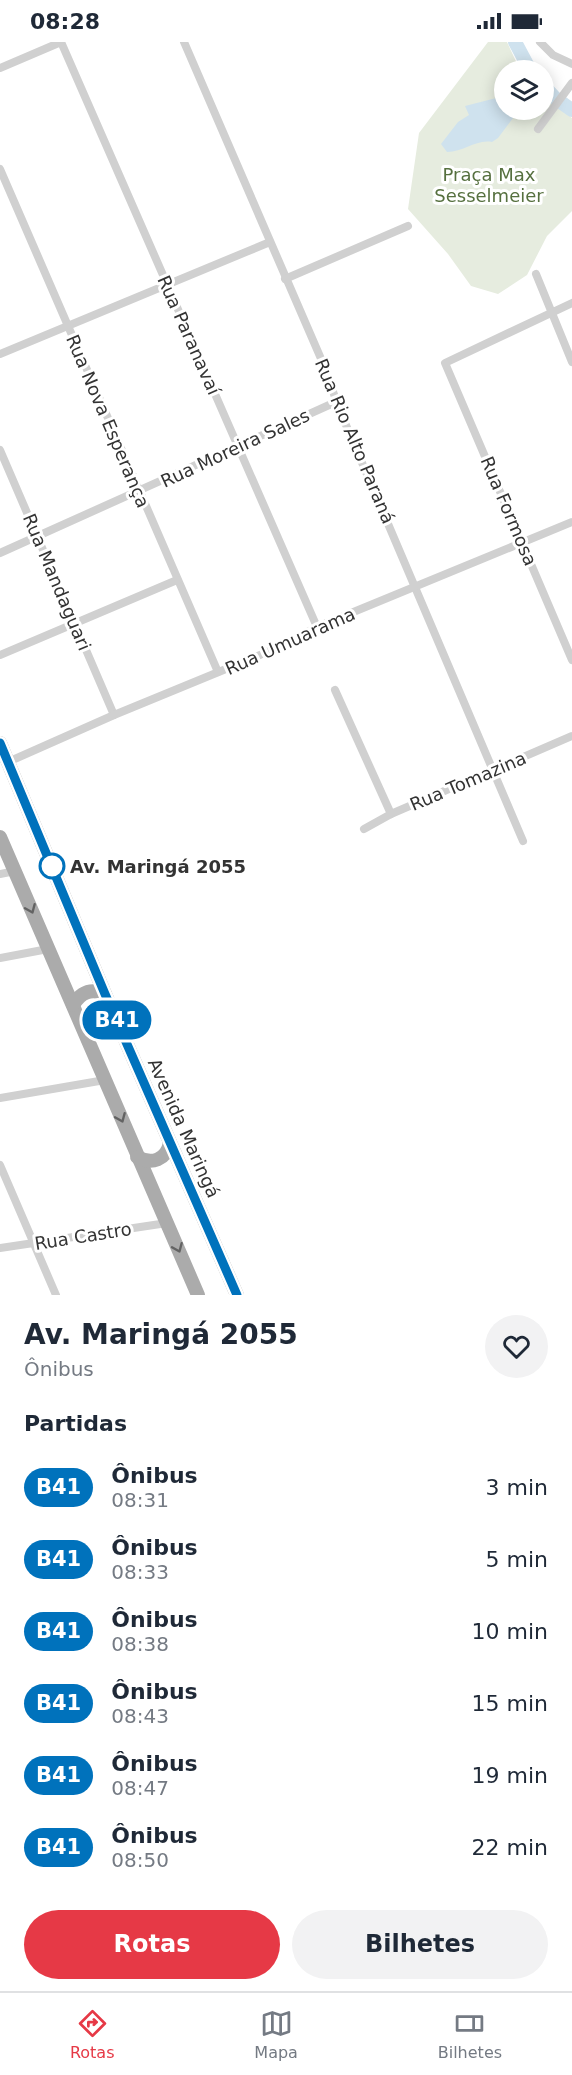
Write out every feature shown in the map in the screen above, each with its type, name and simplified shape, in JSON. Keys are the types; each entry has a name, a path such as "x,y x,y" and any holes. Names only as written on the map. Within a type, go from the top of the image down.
{"main road":[{"name":"Avenida Maringá","path":"0,743 4,764 237,1295"},
{"path":"0,837 198,1295"},
{"path":"73,1005 85,993 95,991 105,994"},
{"path":"137,1156 150,1162 159,1160 169,1150 170,1143"}],"street":[{"path":"0,68 61,42"},
{"name":"Rua Paranavaí","path":"61,42 167,286 240,445 317,627"},
{"name":"Rua Rio Alto Paraná","path":"184,42 495,769 523,841"},
{"path":"540,42 553,55 572,64"},
{"path":"538,129 572,83"},
{"name":"Rua Nova Esperança","path":"0,169 138,492 218,672"},
{"path":"285,279 408,226"},
{"path":"0,354 270,242"},
{"path":"536,274 572,362"},
{"path":"552,312 572,303"},
{"name":"Rua Formosa","path":"552,312 445,363 572,660"},
{"name":"Rua Moreira Sales","path":"0,553 338,401"},
{"name":"Rua Mandaguari","path":"0,450 114,715"},
{"name":"Rua Umuarama","path":"4,764 317,627 417,588 572,522"},
{"path":"0,655 177,580"},
{"path":"335,690 391,814"},
{"name":"Rua Tomazina","path":"364,829 391,814 572,736"},
{"path":"0,874 15,871"},
{"path":"0,958 48,949"},
{"path":"0,1098 105,1080"},
{"path":"0,1165 56,1295"},
{"name":"Rua Castro","path":"0,1248 167,1223"}],"green space":[{"name":"Praça Max Sesselmeier","path":"488,42 507,42 515,60 494,60 494,120 554,120 554,104 572,118 572,211 547,236 527,275 498,294 471,286 448,254 408,209 419,133"}],"water":[{"path":"494,99 494,120 512,120 498,138 492,142 481,142 447,152 441,144 458,122 469,115 465,106"}],"waterway":[{"path":"515,42 525,60"},
{"path":"554,97 572,110"}],"bus line":[{"name":"B41","path":"0,743 105,994 237,1295"}],"place":[{"name":"Av. Maringá 2055","path":"52,866"}]}
